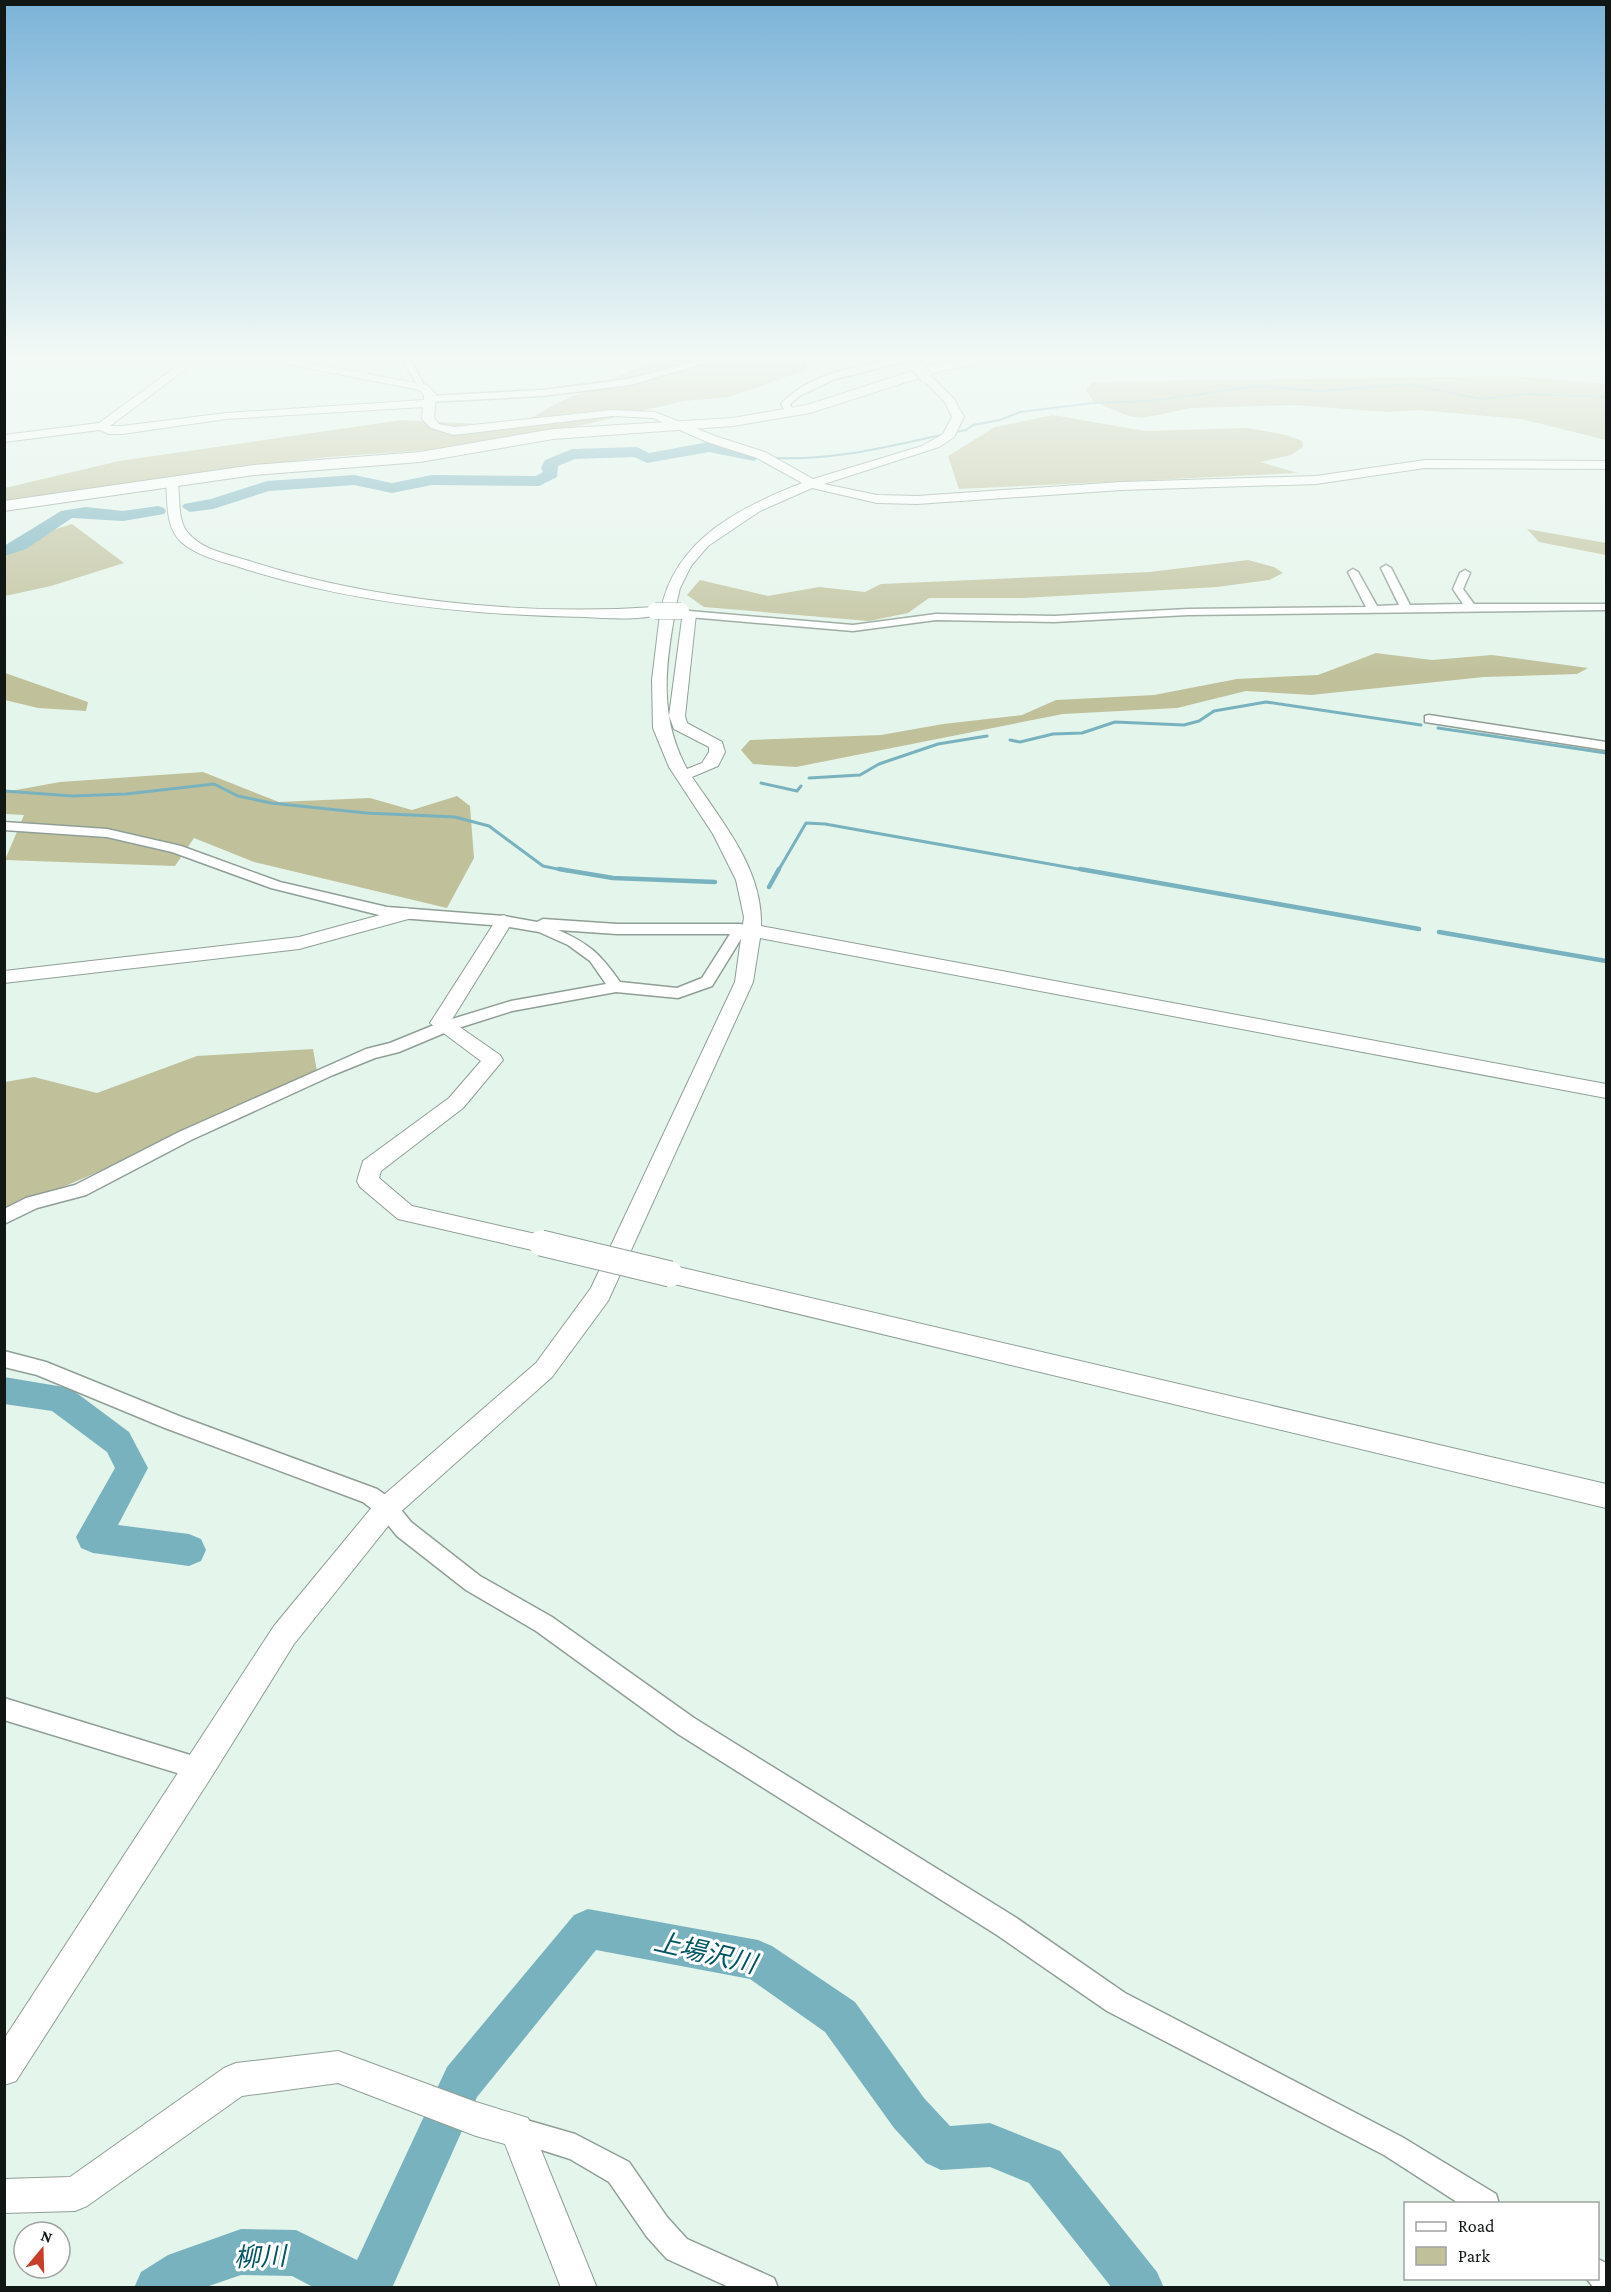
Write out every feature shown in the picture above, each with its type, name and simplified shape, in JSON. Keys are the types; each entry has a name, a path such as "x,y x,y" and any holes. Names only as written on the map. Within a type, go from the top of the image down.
{"highway":[{"path":"4,506 254,470 365,462"}],"street":[{"path":"773,462 812,484 854,496 917,500 1121,486 1316,480 1425,464 1606,465"},
{"path":"4,2069 200,1769 284,1635 387,1508 544,1370 600,1293 744,982 746,929 751,898 740,868 724,837 682,775 660,726 659,704 673,587 698,548 761,507 812,484 881,462"},
{"path":"172,482 175,524 185,538 221,556 320,587 393,599 551,613 608,615 655,610 853,628 936,617 1054,619 1188,612 1606,607"},
{"path":"1386,568 1406,608"},
{"path":"1353,572 1373,609"},
{"path":"1465,573 1458,589 1470,607"},
{"path":"682,775 705,768 716,758 718,752 716,745 680,726 677,716 685,612"},
{"path":"1429,719 1606,746"},
{"path":"4,826 107,832 176,849 276,885 406,914 617,929 746,929 1606,1091"},
{"path":"4,977 299,943 406,914"},
{"path":"504,921 542,928 573,942 595,958 616,987"},
{"path":"504,921 440,1023 493,1060 456,1104 371,1167 368,1181 406,1213 542,1243 1606,1496"},
{"path":"4,1217 32,1203 80,1190 185,1136 327,1071 372,1053 394,1048 444,1027 512,1006 616,987 678,993 707,982 746,929"},
{"path":"4,1359 39,1368 172,1422 370,1495 387,1508 404,1529 473,1583 544,1624 686,1726 1006,1926 1116,2002 1393,2146 1483,2202"},
{"path":"4,1709 200,1769"},
{"path":"4,2196 75,2194 236,2080 338,2067 436,2102 476,2119 575,2147 619,2172 657,2227 677,2249 764,2288"},
{"path":"516,2130 579,2288"}],"green space":[{"path":"115,462 287,462 188,474 5,502 5,488"},
{"path":"950,462 1260,462 1298,473 959,489"},
{"path":"72,524 124,563 51,586 5,596 5,545"},
{"path":"1527,529 1606,543 1606,555 1539,542"},
{"path":"1248,560 1274,567 1283,573 1269,580 1217,587 1023,598 929,598 908,613 869,621 704,607 687,595 700,580 768,596 819,587 865,592 881,584 1150,572"},
{"path":"1376,653 1432,660 1492,655 1588,668 1577,674 1484,677 1311,695 1246,691 1177,708 1063,714 796,767 753,764 741,750 750,740 881,735 943,724 1022,715 1056,700 1154,695 1237,679 1318,675"},
{"path":"5,673 88,702 86,711 38,708 5,700"},
{"path":"203,772 279,802 370,798 412,810 457,796 470,806 474,858 447,908 254,862 194,838 175,866 5,860 24,815 5,814 5,792 60,782"},
{"path":"313,1049 318,1077 5,1212 5,1082 34,1077 97,1093 197,1056"}],"waterway":[{"path":"190,507 213,504 267,486 354,480 392,488 432,480 539,481 551,474 549,468 553,462"},
{"path":"4,551 27,541 66,514 86,512 123,516 158,511"},
{"path":"1010,740 1020,742 1053,734 1082,733 1115,722 1184,725 1199,721 1214,711 1266,702 1421,725"},
{"path":"1438,728 1606,753"},
{"path":"809,778 860,775 879,764 938,744 987,736"},
{"path":"761,783 797,791 801,786"},
{"path":"4,791 73,796 126,794 214,784 238,796 271,803 366,813 455,817 489,826 543,866 567,871"},
{"path":"778,871 806,823 825,824 1089,871"},
{"path":"559,869 613,878 715,882"},
{"path":"769,887 779,869"},
{"path":"1080,869 1419,929"},
{"path":"1439,932 1606,961"},
{"name":"上場沢川","path":"4,1390 59,1398 118,1442 132,1468 93,1537 189,1550"},
{"name":"上場沢川","path":"368,2288 462,2082 588,1929 758,1960 840,2017 909,2113 941,2148 990,2145 1044,2167 1141,2288"},
{"name":"柳川","path":"157,2288 184,2271 241,2252 296,2253 363,2288"}]}
